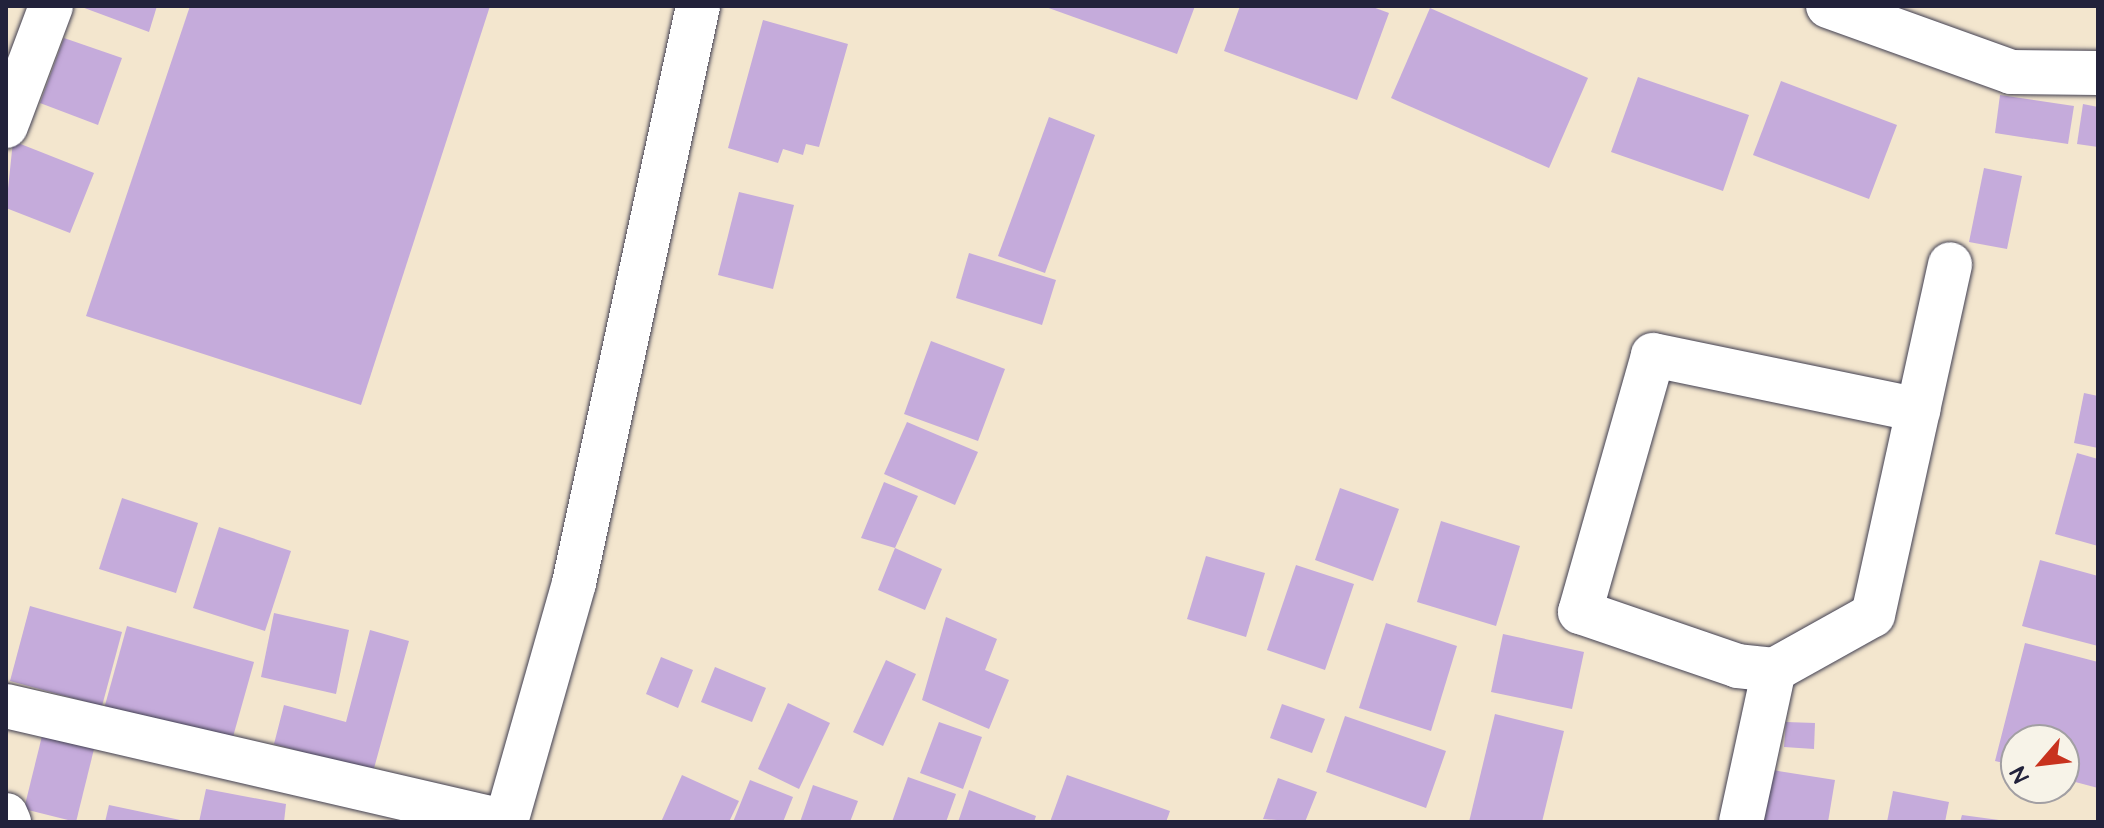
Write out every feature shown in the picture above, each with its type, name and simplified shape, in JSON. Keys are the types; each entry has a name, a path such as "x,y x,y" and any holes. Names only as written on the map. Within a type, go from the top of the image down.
{"street":[{"path":"6,126 51,6"},
{"path":"6,706 506,822 574,583 698,6"},
{"path":"1828,6 2011,72 2098,73"},
{"path":"1918,410 1653,355 1580,612 1738,666 1774,670 1873,615 1918,410 1950,264"},
{"path":"1741,822 1774,670"},
{"path":"6,815 9,822"}],"building":[{"path":"79,6 157,6 149,32"},
{"path":"190,6 490,6 361,405 86,316"},
{"path":"1043,6 1195,6 1177,54"},
{"path":"1240,6 1370,6 1389,13 1357,100 1224,51"},
{"path":"1430,8 1588,78 1549,168 1391,98"},
{"path":"763,20 848,44 819,147 806,144 803,155 783,149 778,163 728,148"},
{"path":"64,38 122,58 98,125 40,103"},
{"path":"1638,77 1749,115 1723,191 1611,152"},
{"path":"1781,81 1897,125 1869,199 1753,155"},
{"path":"2000,95 2074,106 2068,144 1995,133"},
{"path":"2083,104 2098,107 2098,147 2077,144"},
{"path":"1049,117 1095,135 1045,273 998,256"},
{"path":"13,141 94,173 70,233 6,208"},
{"path":"1984,168 2022,176 2007,249 1969,242"},
{"path":"739,192 794,205 773,289 718,275"},
{"path":"969,253 1056,280 1042,325 956,298"},
{"path":"931,341 1005,369 978,441 904,414"},
{"path":"2084,393 2098,396 2098,448 2074,443"},
{"path":"907,422 978,452 955,505 884,474"},
{"path":"2077,453 2098,459 2098,546 2055,534"},
{"path":"884,482 918,496 895,548 861,538"},
{"path":"1340,488 1399,509 1373,581 1315,560"},
{"path":"122,498 198,523 176,593 99,569"},
{"path":"1441,521 1520,546 1496,626 1417,602"},
{"path":"219,527 291,551 265,631 193,608"},
{"path":"895,548 942,569 925,610 878,590"},
{"path":"1206,556 1265,573 1246,637 1187,619"},
{"path":"2040,560 2098,576 2098,646 2022,626"},
{"path":"1296,565 1354,584 1325,670 1267,650"},
{"path":"30,606 122,632 102,706 10,681"},
{"path":"274,613 349,630 336,694 261,677"},
{"path":"946,617 997,639 985,670 1009,680 989,729 922,700"},
{"path":"1386,623 1457,646 1431,731 1359,708"},
{"path":"127,626 254,662 229,751 102,716"},
{"path":"370,630 409,641 373,772 274,744 284,705 346,722"},
{"path":"1503,634 1584,652 1572,709 1491,692"},
{"path":"2025,643 2098,662 2098,788 2080,783 2080,724 2004,724"},
{"path":"661,657 693,670 678,708 646,694"},
{"path":"886,660 916,674 883,746 853,732"},
{"path":"715,667 766,688 752,722 701,702"},
{"path":"788,703 830,723 799,789 758,769"},
{"path":"1282,704 1325,719 1312,753 1270,738"},
{"path":"1495,714 1564,731 1542,822 1469,822"},
{"path":"1345,716 1446,751 1426,808 1326,772"},
{"path":"939,722 982,737 963,789 920,773"},
{"path":"1786,722 1815,723 1814,749 1784,747"},
{"path":"42,736 94,749 76,822 24,809"},
{"path":"2000,741 2000,762 1995,761"},
{"path":"1772,770 1835,780 1828,822 1764,822"},
{"path":"682,775 739,801 729,822 661,822"},
{"path":"1067,775 1170,811 1166,822 1050,822"},
{"path":"908,777 956,794 946,822 892,822"},
{"path":"1278,778 1317,792 1305,822 1263,819"},
{"path":"750,780 793,797 783,822 733,822"},
{"path":"813,785 858,801 850,822 800,822"},
{"path":"206,789 286,804 284,822 199,822"},
{"path":"969,790 1036,816 1034,822 958,822"},
{"path":"1893,791 1949,802 1945,822 1887,822"},
{"path":"109,805 185,821 105,822"},
{"path":"1962,815 1999,820 1999,822 1960,822"}]}
